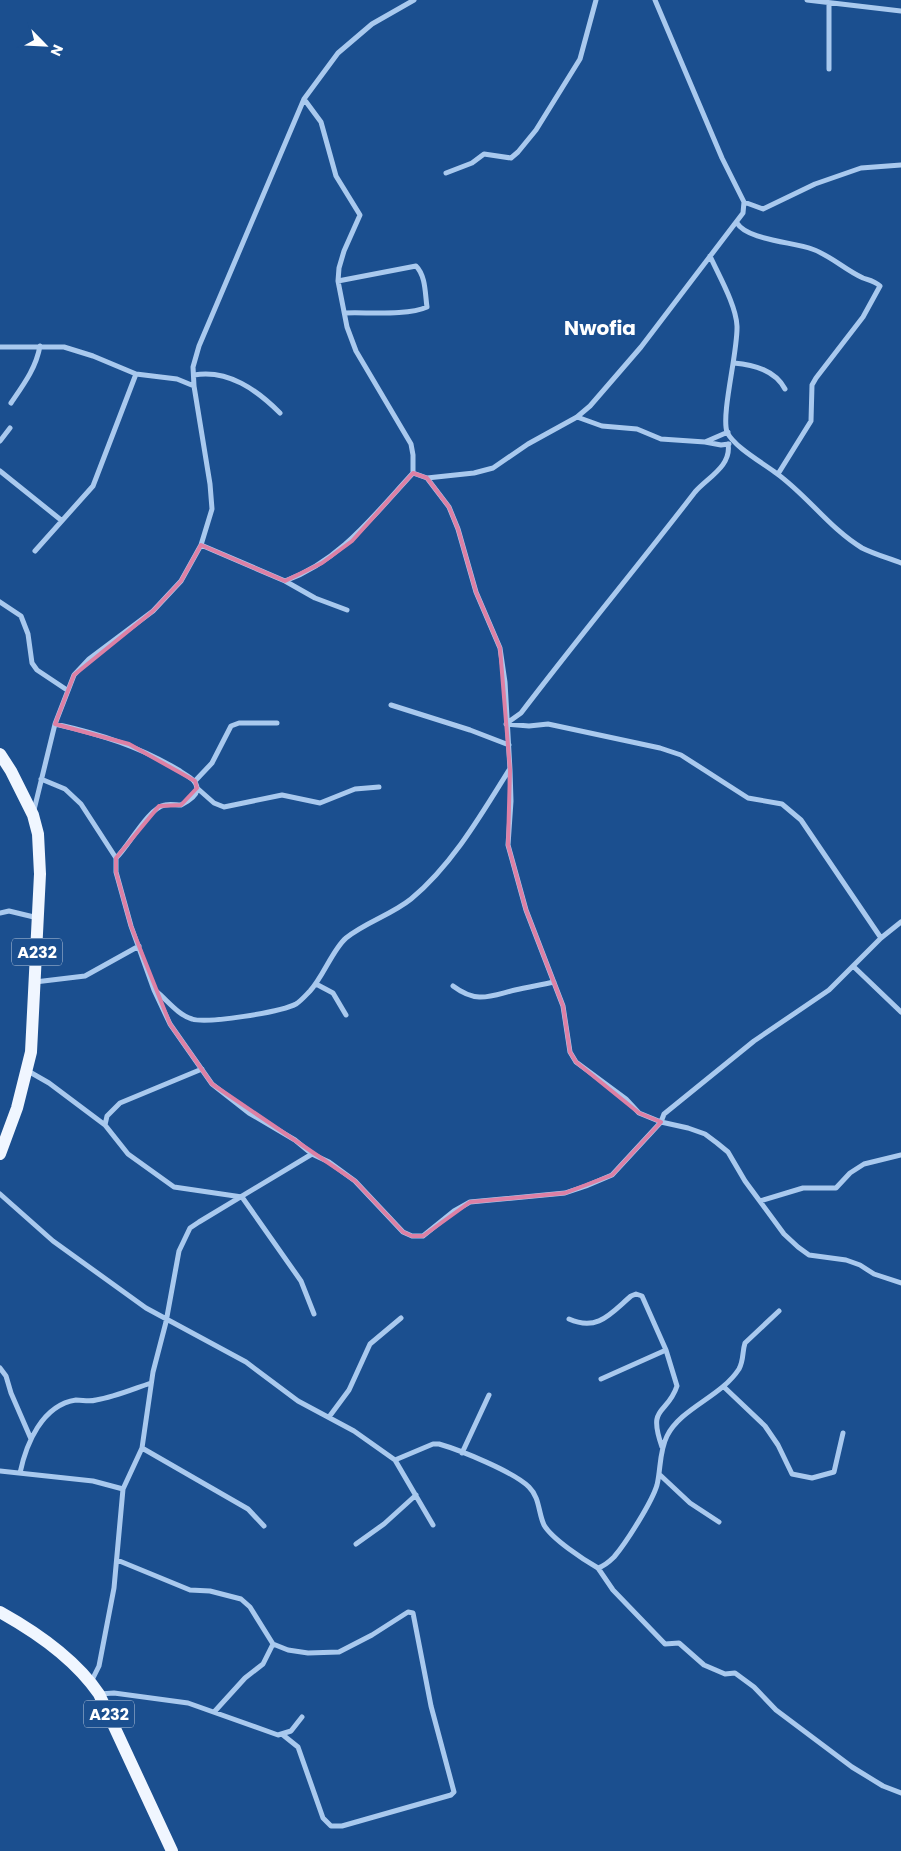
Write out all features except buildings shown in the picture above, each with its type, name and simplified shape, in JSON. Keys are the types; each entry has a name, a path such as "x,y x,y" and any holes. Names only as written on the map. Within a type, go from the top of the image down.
{"main road":[{"name":"A232","path":"0,754 11,771 33,815 40,852 34,1018 27,1070 17,1108 0,1154"},
{"name":"A232","path":"0,1612 51,1646 91,1682 99,1694 172,1851"}],"street":[{"path":"33,815 55,724 74,676 89,660 153,611 181,581 201,545 212,508 210,484 194,386 193,367 199,346 304,99 338,53 372,24 414,0"},
{"path":"446,173 472,163 484,154 510,158 518,152 536,130 580,59 596,0"},
{"path":"413,473 427,478 474,473 494,468 528,444 577,417 590,406 642,347 737,223 743,212 744,202 722,158 655,0"},
{"path":"807,0 901,11"},
{"path":"829,3 829,69"},
{"path":"285,581 308,571 340,551 413,473 411,444 356,351 347,326 338,281 344,251 360,215 336,176 321,122 304,99"},
{"path":"744,202 763,209 815,184 854,170 901,165"},
{"path":"737,223 740,228 748,233 758,234 777,242 796,244 814,249 880,286 863,317 816,378 812,386 811,421 778,474"},
{"path":"710,256 736,315 734,364 727,414 728,432 734,441 761,464 778,474 845,535 863,548 901,563"},
{"path":"338,281 416,266 421,271 425,288 427,307 423,309 345,313"},
{"path":"0,347 40,346 76,350 136,374 177,379 194,386"},
{"path":"11,402 31,374 40,346"},
{"path":"734,364 748,365 773,374 785,389"},
{"path":"35,551 93,486 136,374"},
{"path":"194,375 212,374 235,380 255,391 280,413"},
{"path":"577,417 602,426 637,429 662,438 711,444 728,444 734,441"},
{"path":"0,441 10,428"},
{"path":"705,442 728,432"},
{"path":"506,724 521,712 656,540 699,488 723,464 729,452 728,444"},
{"path":"0,471 61,520"},
{"path":"427,478 449,507 458,529 476,592 500,648 505,682 506,724 509,745 511,801 508,846 526,910 563,1006 570,1052 576,1062 619,1094 639,1113 661,1122 705,1134 728,1152 784,1234 809,1255 846,1260 860,1265 874,1274 901,1283"},
{"path":"201,545 285,581 315,598 347,610"},
{"path":"0,602 22,616 28,634 32,662 37,670 67,690"},
{"path":"391,705 470,730 509,745"},
{"path":"194,781 212,763 231,726 239,723 277,723"},
{"path":"55,724 129,744 164,762 194,781 197,788 214,803 224,807 282,795 320,803 355,789 379,787"},
{"path":"506,724 529,726 548,724 660,748 681,755 748,798 782,804 801,820 881,938"},
{"path":"154,990 186,1016 203,1021 254,1014 297,1004 316,984 344,940 411,899 436,874 459,846 510,770"},
{"path":"41,780 65,789 81,804 116,858 116,872 154,990 170,1024 212,1084 249,1112 295,1140 312,1154 329,1162 355,1181 403,1232 412,1236 422,1236 454,1210 470,1202 565,1193 612,1175 661,1122 664,1114 676,1103 754,1041 828,990 881,938 901,922"},
{"path":"116,858 125,850 140,827 159,806 166,804 181,805 195,795 197,788"},
{"path":"0,913 9,911 38,918"},
{"path":"36,982 85,976 139,946"},
{"path":"853,966 901,1012"},
{"path":"453,986 462,993 478,998 494,997 514,990 554,982"},
{"path":"316,984 333,993 346,1015"},
{"path":"105,1125 107,1116 120,1103 202,1069"},
{"path":"27,1070 49,1083 105,1125 128,1154 174,1187 242,1198 301,1281 314,1314"},
{"path":"91,1682 98,1666 107,1631 123,1489 142,1448 151,1383 166,1322 182,1240 190,1228 312,1154"},
{"path":"760,1201 804,1188 836,1188 850,1173 864,1164 901,1155"},
{"path":"0,1194 53,1242 166,1322 246,1362 298,1401 354,1431 395,1460 433,1525"},
{"path":"569,1320 578,1324 600,1322 631,1296 639,1294 645,1300 666,1350 677,1386 658,1412 656,1427 662,1448"},
{"path":"598,1568 605,1565 618,1550 650,1501 659,1474 662,1448 668,1434 677,1423 724,1386 738,1370 744,1358 745,1343 779,1311"},
{"path":"329,1418 349,1390 370,1344 401,1318"},
{"path":"601,1379 666,1350"},
{"path":"0,1368 6,1376 30,1439"},
{"path":"20,1473 25,1449 30,1439 42,1421 58,1408 75,1400 93,1401 151,1383"},
{"path":"724,1386 765,1426 778,1445 792,1474 812,1478 834,1472 843,1433"},
{"path":"462,1453 489,1395"},
{"path":"395,1460 432,1444 449,1446 517,1477 529,1487 540,1504 544,1524 550,1533 598,1568 613,1590 665,1644 679,1644 704,1665 725,1674 735,1674 754,1687 776,1710 852,1767 883,1786 901,1793"},
{"path":"142,1448 248,1509 264,1526"},
{"path":"0,1471 93,1481 123,1489"},
{"path":"659,1474 690,1503 719,1522"},
{"path":"356,1544 384,1524 416,1495"},
{"path":"99,1694 114,1694 188,1703 216,1711 246,1725 283,1735 298,1746 323,1818 336,1828 451,1795 454,1792 431,1706 413,1613 408,1612 372,1635 339,1652 308,1653 288,1650 273,1644 250,1608 241,1599 210,1591 190,1590 116,1560"},
{"path":"216,1711 245,1678 263,1664 273,1644"},
{"path":"283,1735 296,1726 302,1717"}],"highlighted area":[{"path":"413,473 427,478 449,507 458,529 476,592 500,648 510,770 508,845 526,910 563,1006 570,1052 576,1062 639,1113 661,1122 612,1175 565,1193 470,1202 423,1236 412,1236 403,1232 355,1181 212,1084 170,1024 131,926 116,872 116,858 159,806 181,805 197,788 195,781 129,744 55,724 74,675 153,611 181,581 201,545 285,581 322,563 352,541"}],"district":[{"name":"Nwofia","path":"600,328"}]}
